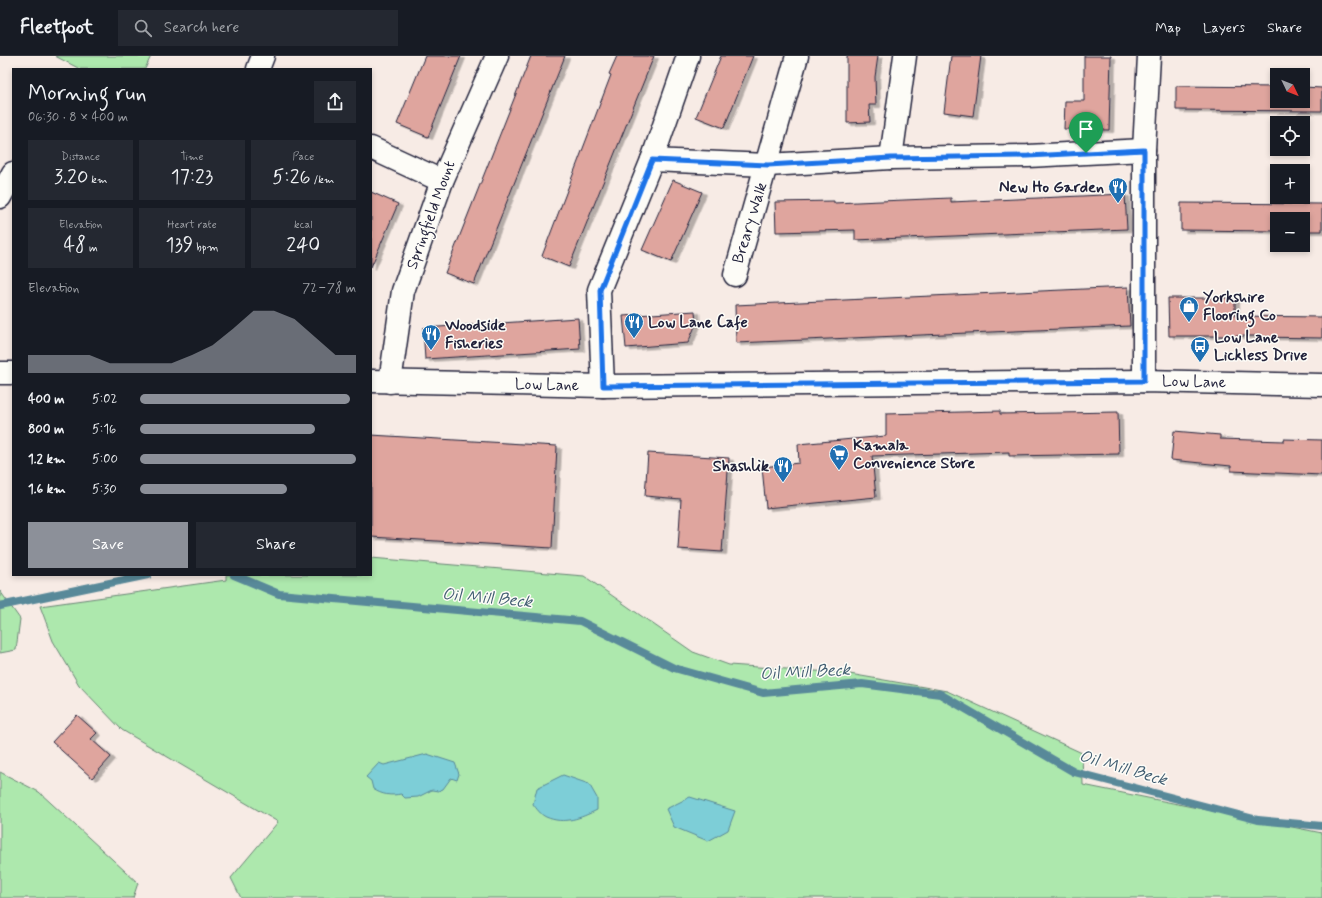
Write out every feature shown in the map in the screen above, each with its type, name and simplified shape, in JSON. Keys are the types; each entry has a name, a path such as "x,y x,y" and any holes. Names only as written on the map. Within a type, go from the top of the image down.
{"street":[{"path":"258,68 263,56"},
{"name":"Springfield Mount","path":"381,382 403,291 442,181 497,56"},
{"path":"603,386 600,290 652,160 688,56"},
{"name":"Breary Walk","path":"735,274 768,165 798,56"},
{"path":"891,158 905,56"},
{"path":"1144,381 1144,150 1149,56"},
{"path":"372,148 442,181"},
{"path":"652,160 768,165 891,158 1028,156 1144,150"},
{"path":"0,197 12,175"},
{"path":"0,373 12,373"},
{"name":"Low Lane","path":"381,382 603,386 1144,381 1322,385"}],"green space":[{"path":"55,56 151,56 145,68 78,68"},
{"path":"372,558 584,576 693,652 729,665 844,673 947,691 1082,753 1083,785 1322,833 1322,898 241,898 231,878 278,822 122,730 79,685 53,641 40,606 226,580 226,576 372,576"},
{"path":"0,591 20,619 16,650 0,653"},
{"path":"0,772 39,792 138,883 133,898 0,898"}],"water":[{"path":"427,754 455,763 459,774 457,780 451,778 443,789 438,791 432,790 418,797 405,798 401,794 394,795 376,791 373,789 371,781 366,777 379,763 384,765"},
{"path":"563,775 589,784 597,798 597,810 572,820 553,819 540,813 533,804 537,788"},
{"path":"690,797 735,811 728,830 708,841 674,827 666,809"}],"building":[{"path":"425,56 461,56 428,137 397,124"},
{"path":"531,56 565,56 474,284 445,273"},
{"path":"617,56 654,56 569,267 542,256"},
{"path":"721,56 753,56 724,128 696,117"},
{"path":"847,56 878,56 875,77 876,105 869,105 870,122 847,123"},
{"path":"951,56 981,56 973,116 944,112"},
{"path":"1084,56 1111,56 1109,130 1064,129 1065,101 1084,101"},
{"path":"1176,86 1270,87 1270,108 1310,108 1310,87 1322,88 1322,111 1176,110"},
{"path":"673,180 702,192 671,262 642,250"},
{"path":"372,192 398,204 372,265"},
{"path":"1125,194 1127,229 855,240 855,230 776,232 775,202 834,201 834,203 951,198 951,202"},
{"path":"1181,203 1322,204 1322,231 1310,231 1310,212 1270,212 1270,231 1181,230"},
{"path":"1128,287 1130,326 736,343 735,305"},
{"path":"1168,298 1235,298 1235,316 1322,317 1322,338 1169,336"},
{"path":"695,311 696,324 688,343 626,348 623,316"},
{"path":"578,318 580,349 425,359 423,328"},
{"path":"1000,411 1000,414 1118,412 1119,454 1009,456 1009,452 872,456 876,497 766,508 762,467 799,463 798,444 886,436 886,414"},
{"path":"1174,431 1220,435 1220,439 1284,441 1284,439 1322,440 1322,475 1231,471 1231,466 1171,460"},
{"path":"372,435 557,446 552,548 372,537"},
{"path":"648,453 729,458 722,552 678,549 681,499 645,496"},
{"path":"77,715 97,733 91,739 111,757 92,778 52,742"}],"waterway":[{"name":"Oil Mill Beck","path":"0,606 143,576"},
{"name":"Oil Mill Beck","path":"236,576 279,594 580,621 674,668 763,693 862,684 940,694 1074,772 1258,820 1322,826"}],"place":[{"name":"New Ho Garden","path":"1118,204"},
{"name":"Yorkshire Flooring Co","path":"1189,323"},
{"name":"Low Lane Cafe","path":"634,339"},
{"name":"Woodside Fisheries","path":"431,351"},
{"name":"Low Lane Lickless Drive","path":"1200,363"},
{"name":"Kamala Convenience Store","path":"839,471"},
{"name":"Shashlik","path":"783,483"}],"route":[{"path":"1144,150 1144,381 603,386 600,290 652,160 768,165 891,158 1028,156 1086,153 1144,150"}]}
